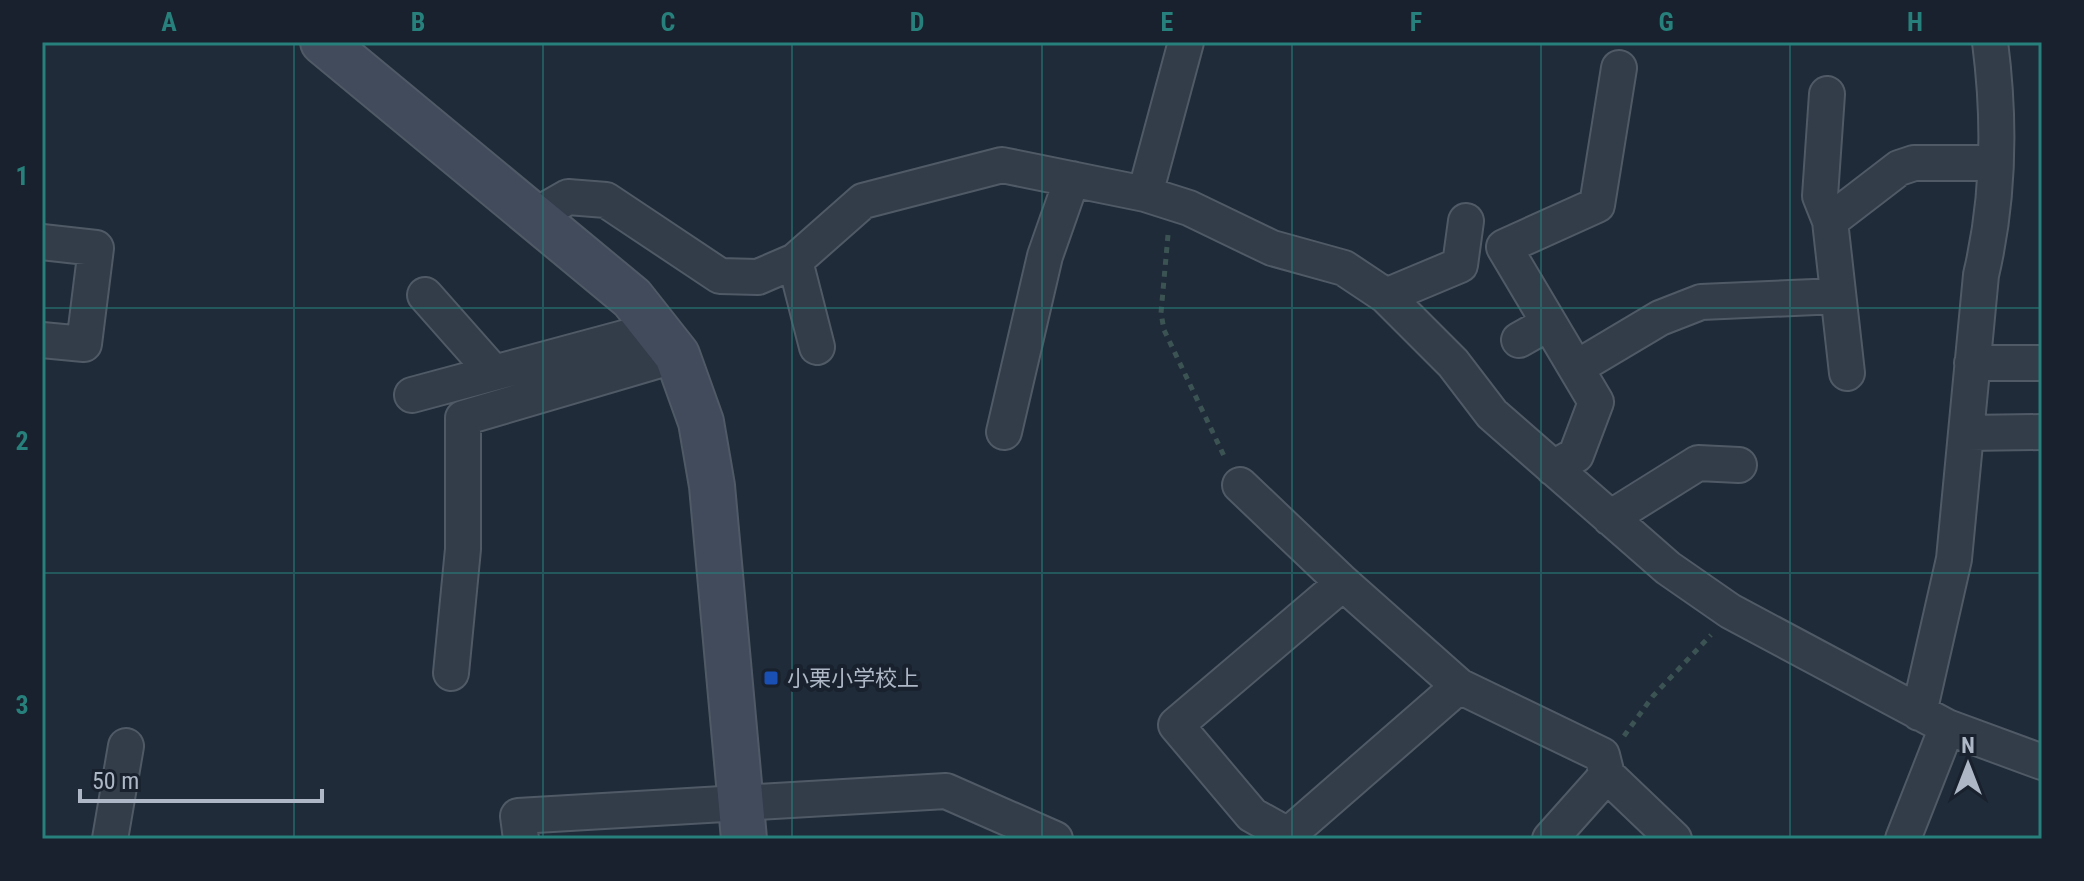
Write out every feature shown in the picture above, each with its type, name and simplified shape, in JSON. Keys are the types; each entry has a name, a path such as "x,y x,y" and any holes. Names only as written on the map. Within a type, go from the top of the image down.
{"street":[{"path":"323,42 632,298 667,342 701,422 712,486 743,821"},
{"path":"1158,198 1186,42"},
{"path":"1903,839 1933,720 1954,559 1981,275 1991,229 1997,95 1990,42"},
{"path":"1553,468 1576,455 1596,402 1504,247 1597,205 1619,68"},
{"path":"1827,94 1820,196 1830,221 1847,373"},
{"path":"1830,221 1906,166 1995,163"},
{"path":"533,217 568,197 606,200 720,276 758,277 795,261 863,201 1002,165 1158,198 1272,248 1344,268 1386,296 1453,363 1492,414 1668,568 1730,611 1933,720 2042,762"},
{"path":"1004,432 1045,256 1072,179"},
{"path":"1386,296 1460,265 1466,221"},
{"path":"42,242 96,248 84,344 42,340"},
{"path":"795,261 817,347"},
{"path":"425,295 494,373"},
{"path":"1576,368 1660,318 1701,302 1838,296"},
{"path":"1519,340 1549,323"},
{"path":"412,395 494,373 667,342"},
{"path":"451,673 463,549 463,418 667,342"},
{"path":"1972,363 2042,363"},
{"path":"1966,433 2042,432"},
{"path":"1610,518 1698,463 1739,465"},
{"path":"1240,485 1343,583 1459,686 1604,765 1674,839"},
{"path":"1343,583 1176,725 1252,815 1291,837 1459,686"},
{"path":"110,839 126,746"},
{"path":"1550,839 1604,765"},
{"path":"521,839 518,816 743,821 946,791 1055,839"}],"path":[{"path":"1158,198 1164,330 1240,485"},
{"path":"1604,765 1653,696 1700,649 1730,611"}],"place":[{"name":"小栗小学校上","path":"771,678"}]}
